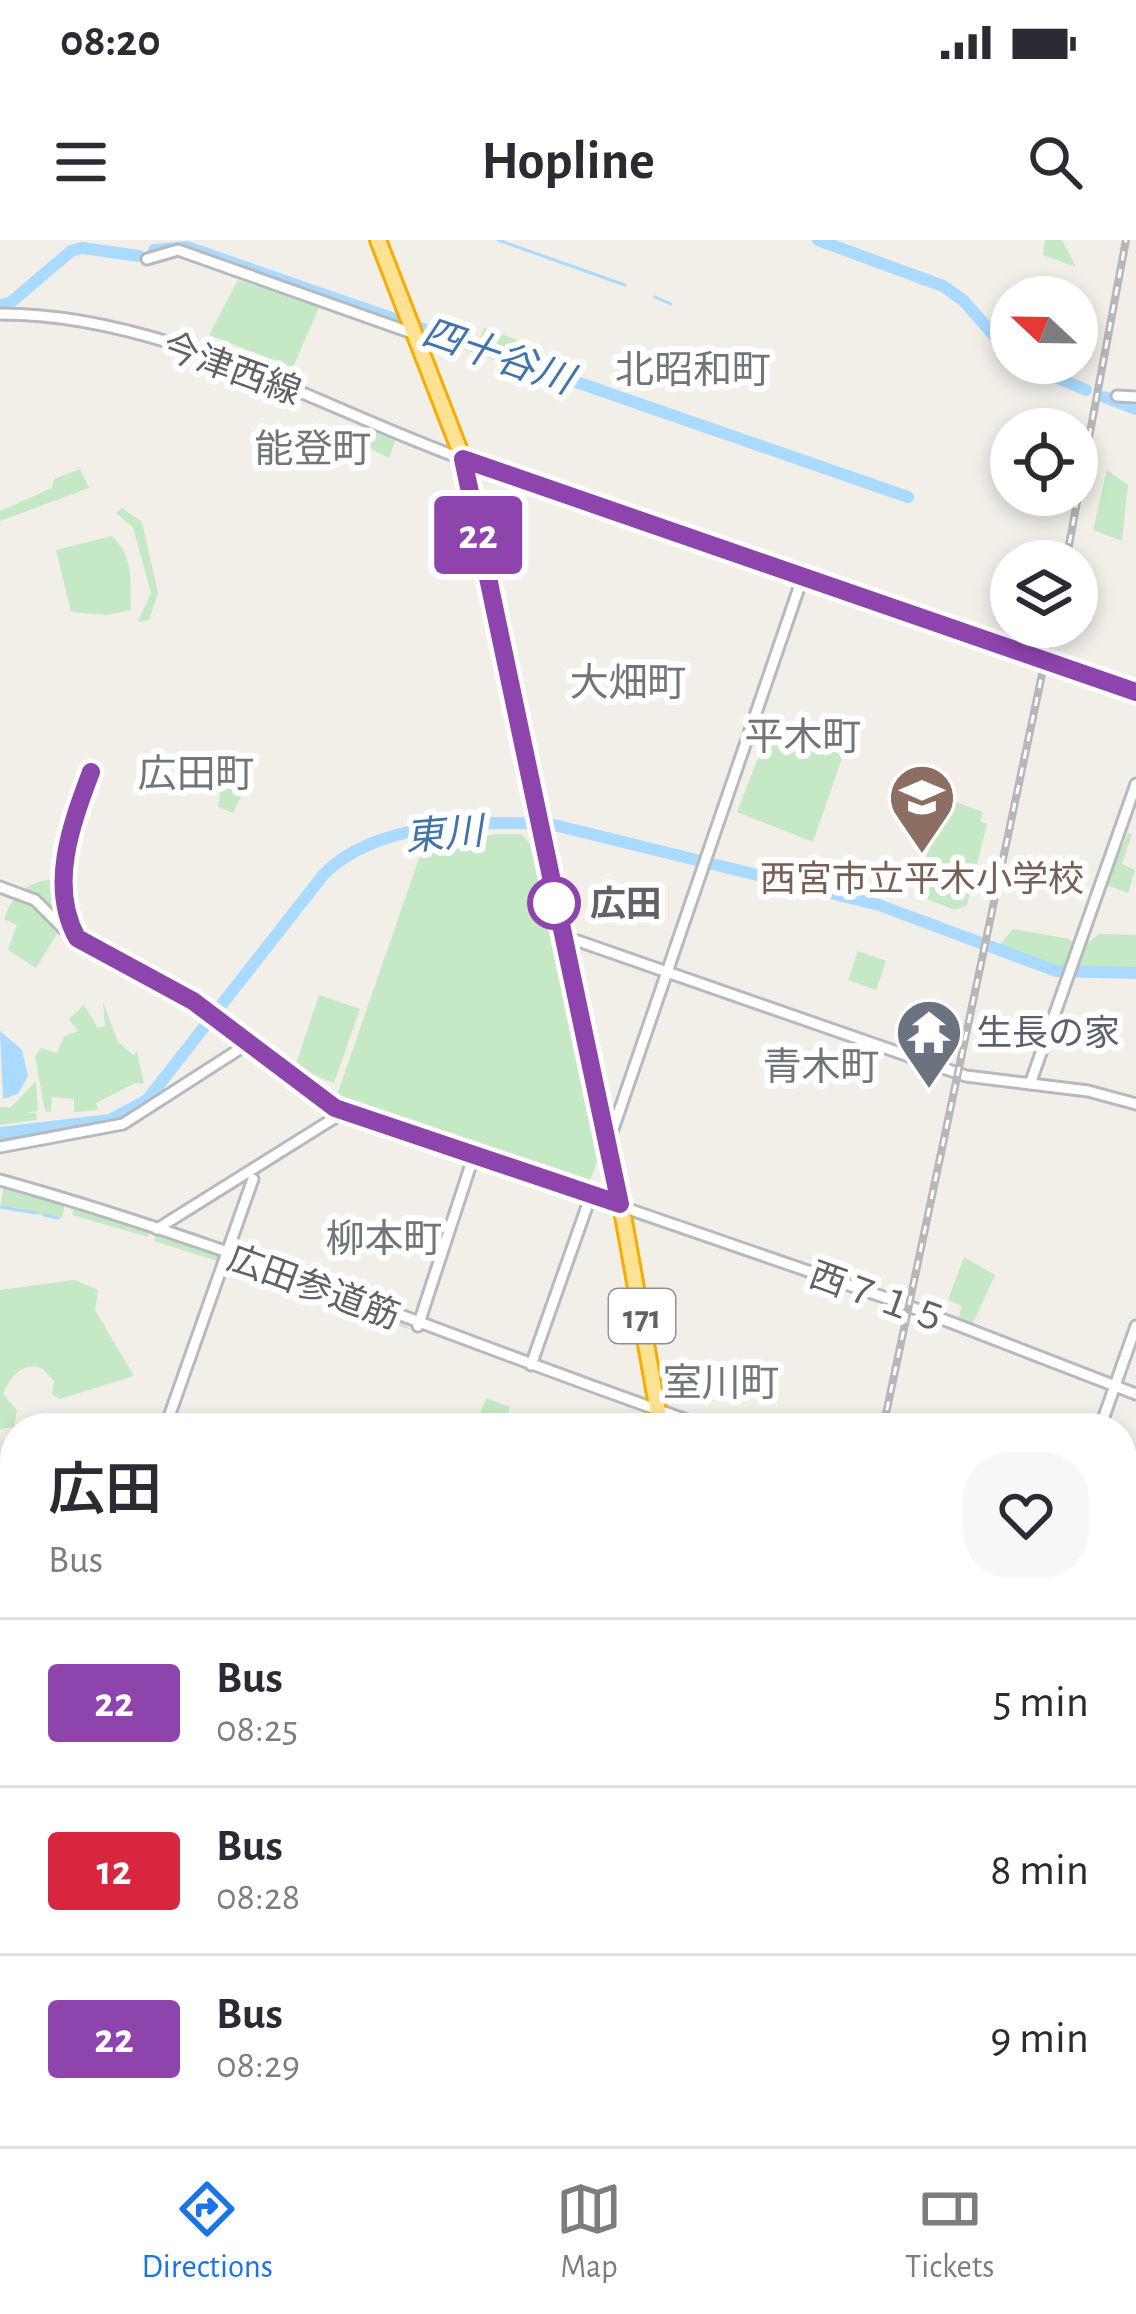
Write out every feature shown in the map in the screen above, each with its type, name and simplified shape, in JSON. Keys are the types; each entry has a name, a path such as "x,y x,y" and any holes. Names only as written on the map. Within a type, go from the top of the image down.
{"highway":[{"name":"171","path":"379,240 463,459 620,1204 659,1413"}],"street":[{"path":"147,260 178,250 413,329"},
{"name":"今津西線","path":"0,314 72,317 117,326 291,388 463,459 1136,692"},
{"path":"1117,396 1136,397"},
{"path":"607,1151 803,576"},
{"name":"西７１５","path":"91,772 64,862 77,938 214,1017 335,1108 620,1204 1136,1394"},
{"path":"1030,1084 1136,784"},
{"path":"0,887 34,901 64,929"},
{"path":"563,943 578,941 966,1076 1136,1104"},
{"path":"0,1147 123,1124 249,1043"},
{"path":"157,1229 336,1117 335,1108"},
{"path":"418,1326 474,1154"},
{"path":"170,1413 253,1179"},
{"name":"広田参道筋","path":"0,1180 226,1253 668,1413"},
{"path":"531,1365 591,1195"},
{"path":"1105,1413 1136,1326"}],"green space":[{"path":"1045,240 1062,240 1076,267 1043,255"},
{"path":"238,280 319,308 293,367 209,335"},
{"path":"484,328 529,344 523,357 478,342"},
{"path":"365,428 395,441 389,458 359,443"},
{"path":"80,469 89,488 0,521 0,511 52,488 54,479"},
{"path":"1107,470 1128,485 1122,541 1093,530"},
{"path":"122,508 142,522 158,593 149,620 138,622 151,593 133,527 116,513"},
{"path":"112,536 127,560 131,610 108,615 71,612 56,550"},
{"path":"769,730 843,755 813,842 737,812"},
{"path":"232,775 248,782 233,813 218,807 221,787 226,788"},
{"path":"947,799 983,812 980,821 987,824 967,905 955,910 913,894"},
{"path":"1128,833 1132,834 1122,864 1135,870 1128,893 1106,885"},
{"path":"521,834 530,844 599,1157 589,1182 581,1186 336,1098 424,844"},
{"path":"58,879 66,919 36,968 8,950 17,925 4,919 24,889"},
{"path":"1013,929 1070,939 1074,945 1064,969 998,947"},
{"path":"1099,934 1136,935 1136,970 1076,969 1085,945"},
{"path":"858,951 886,961 876,990 848,980"},
{"path":"319,995 360,1009 334,1083 295,1067"},
{"path":"103,1002 118,1042 133,1055 137,1051 144,1084 135,1083 96,1103 98,1110 74,1112 74,1099 52,1097 51,1112 45,1111 35,1057 41,1048 57,1053 64,1036 78,1031 69,1019 84,1005 98,1028 105,1026"},
{"path":"36,1081 38,1111 26,1113 36,1113 37,1120 0,1125 0,1107 11,1107"},
{"path":"4,1186 65,1201 62,1218 0,1208"},
{"path":"75,1204 149,1230 148,1237 72,1215"},
{"path":"157,1233 220,1254 220,1262 154,1241"},
{"path":"964,1257 995,1275 972,1325 958,1319 962,1306 948,1300"},
{"path":"231,1258 315,1288 315,1294 228,1266"},
{"path":"75,1280 98,1290 95,1310 134,1376 60,1399 52,1394 54,1381 43,1369 23,1368 3,1394 16,1413 0,1413 0,1290"},
{"path":"328,1292 384,1312 412,1330 323,1300"},
{"path":"486,1398 510,1407 508,1413 481,1413"}],"water":[{"path":"0,1031 22,1050 28,1076 18,1094 3,1099"}],"waterway":[{"path":"498,240 625,285"},
{"path":"818,240 943,286 964,301 990,331"},
{"name":"四十谷川","path":"154,250 187,247 908,497"},
{"path":"0,305 10,303 71,251 82,248 139,256"},
{"path":"655,297 671,304"},
{"path":"1072,384 1086,390"},
{"path":"1104,397 1136,409"},
{"name":"東川","path":"0,1133 110,1120 147,1100 324,874 372,843 430,828 550,824 879,905 1056,971 1136,973"},
{"path":"32,1196 61,1204"},
{"path":"0,1207 36,1213"},
{"path":"44,1215 58,1218"}],"railway":[{"path":"1070,540 1126,240"},
{"path":"886,1413 1048,648"}],"bus line":[{"name":"22","path":"91,772 71,825 64,862 66,899 77,938 193,1001 335,1108 620,1204 463,459 1136,692"}],"place":[{"name":"西宮市立平木小学校","path":"922,856"},
{"name":"広田","path":"554,903"},
{"name":"生長の家","path":"929,1091"}],"district":[{"name":"北昭和町","path":"693,369"},
{"name":"能登町","path":"313,448"},
{"name":"大畑町","path":"628,682"},
{"name":"平木町","path":"803,736"},
{"name":"広田町","path":"196,773"},
{"name":"青木町","path":"821,1066"},
{"name":"柳本町","path":"384,1238"},
{"name":"室川町","path":"721,1382"}]}
